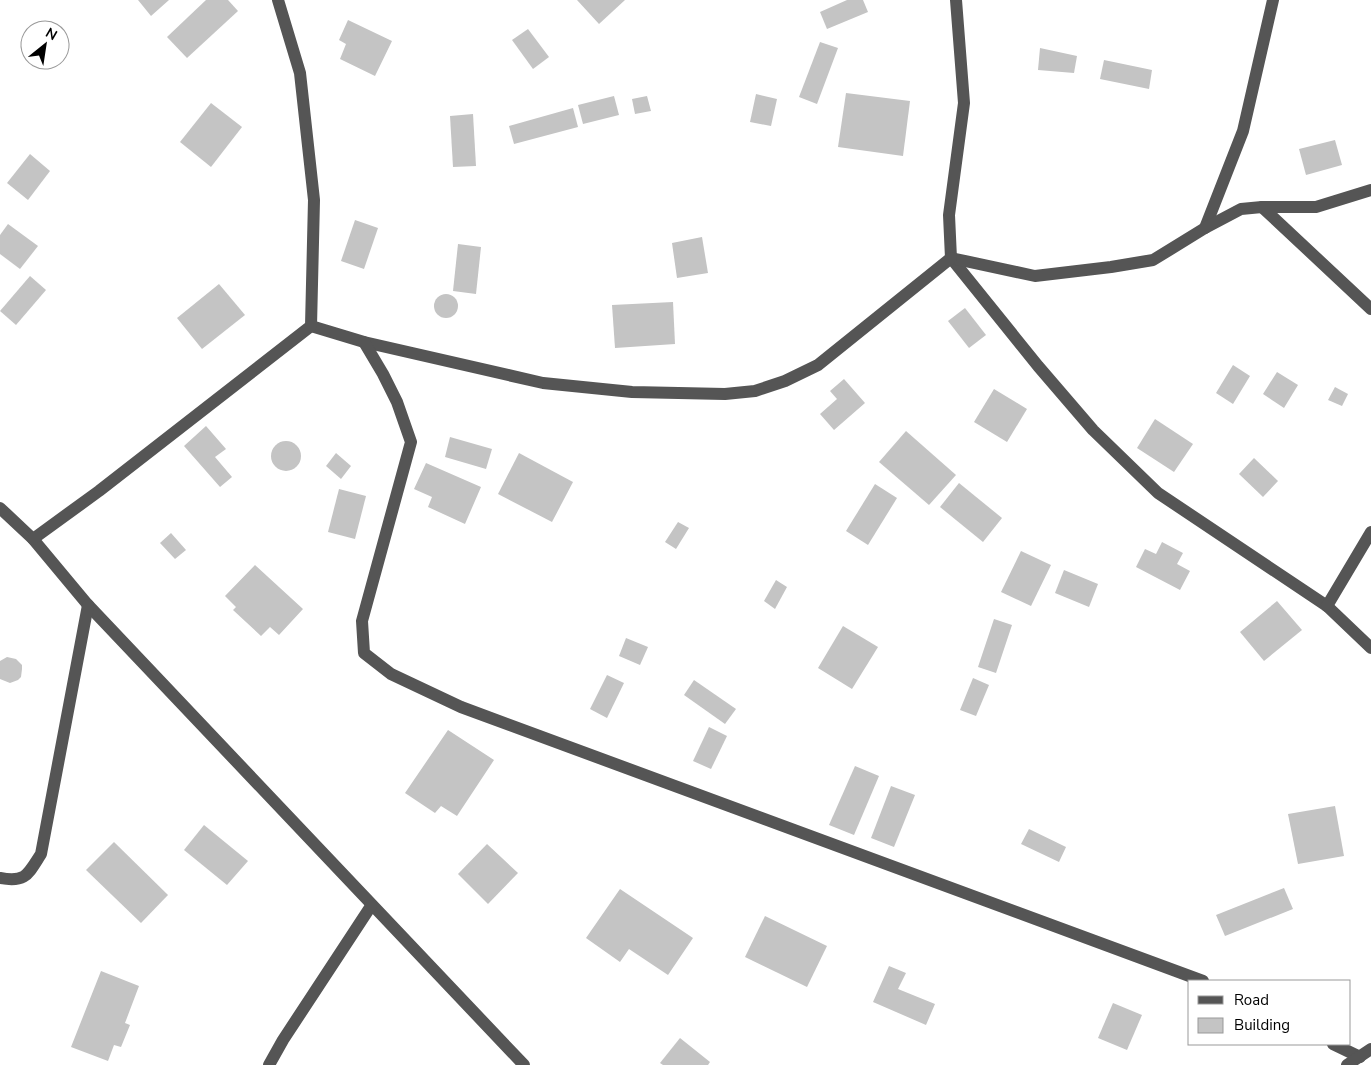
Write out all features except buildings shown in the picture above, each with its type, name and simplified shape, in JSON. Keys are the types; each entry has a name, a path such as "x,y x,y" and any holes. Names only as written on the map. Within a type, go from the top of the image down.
{"street":[{"path":"278,0 300,73 314,200 311,326"},
{"path":"956,0 964,103 949,215 950,258 1093,430 1158,493 1327,606 1371,648"},
{"path":"1205,228 1242,131 1273,0"},
{"path":"950,258 1035,276 1112,267 1153,260 1205,228 1241,209 1262,207 1316,208 1371,190"},
{"path":"1262,207 1371,309"},
{"path":"311,326 364,342 543,383 632,392 725,394 755,391 785,381 818,365 950,258"},
{"path":"33,539 99,491 311,326"},
{"path":"364,342 383,374 411,442 362,621 364,653 391,674 461,707 1200,980"},
{"path":"0,508 33,539 88,605 371,906 524,1065"},
{"path":"1327,606 1371,532"},
{"path":"0,878 13,881 28,875 41,854 88,605"},
{"path":"269,1065 283,1040 371,906"},
{"path":"1335,1045 1360,1057"},
{"path":"1347,1065 1371,1049"}]}
